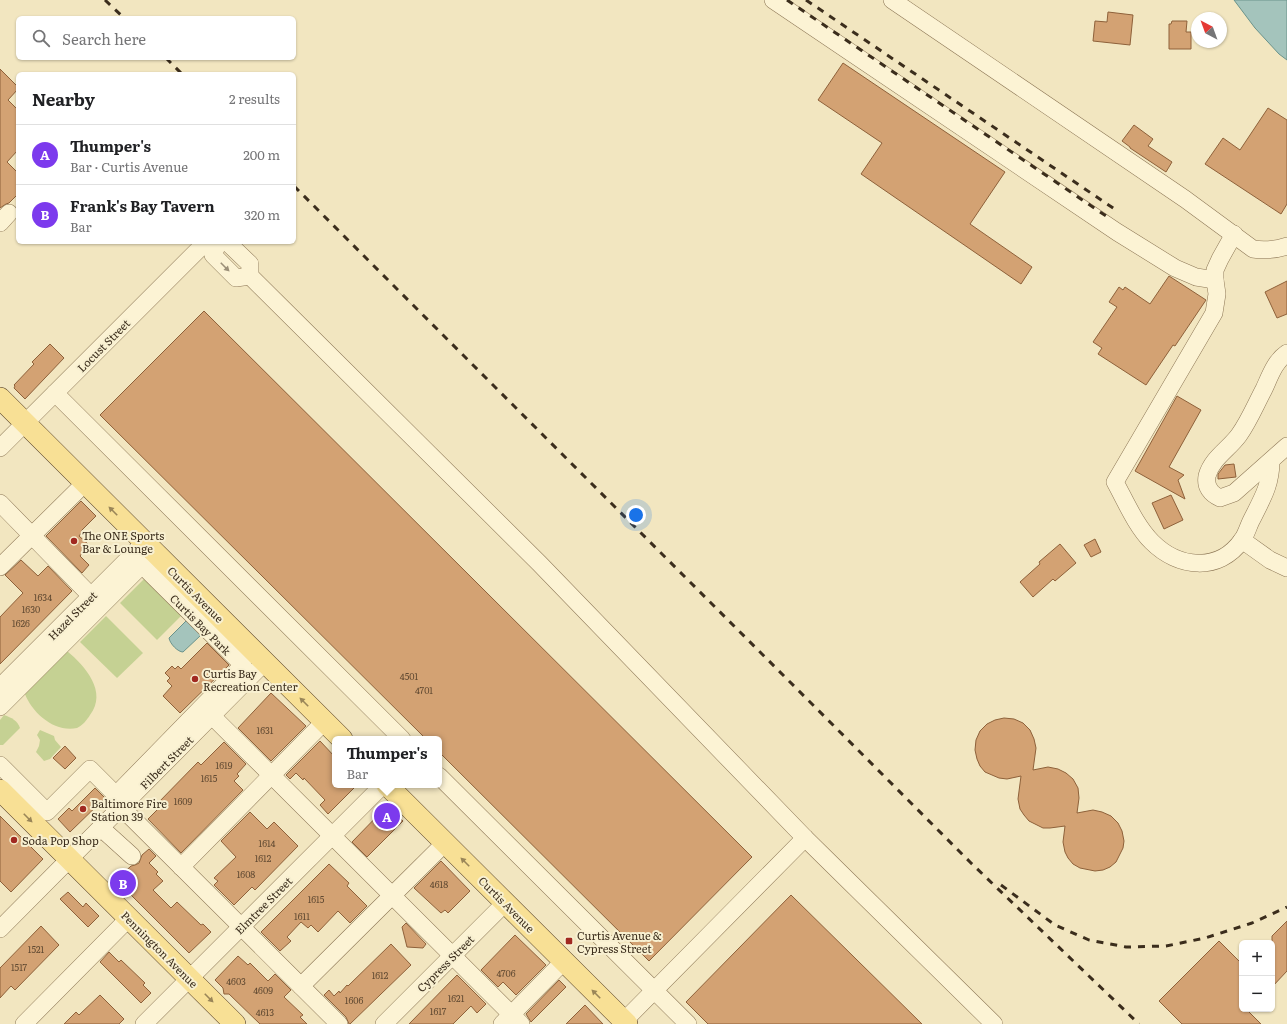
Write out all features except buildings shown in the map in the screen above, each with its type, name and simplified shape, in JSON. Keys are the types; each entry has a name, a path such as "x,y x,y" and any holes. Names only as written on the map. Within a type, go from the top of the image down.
{"main road":[{"name":"Curtis Avenue","path":"0,398 339,736"},
{"name":"Curtis Avenue","path":"391,788 624,1023"},
{"name":"Pennington Avenue","path":"3,798 69,859 235,1024"}],"street":[{"path":"773,0 1117,232 1175,268 1196,277 1215,280"},
{"path":"892,0 1178,194 1254,248 1264,250 1277,249 1287,246"},
{"path":"1234,234 1215,270 1217,294 1214,313 1116,482 1139,525 1151,541 1174,558 1206,564 1220,560 1232,552 1242,540 1268,488 1271,474 1271,461"},
{"name":"Locust Street","path":"0,448 55,393 216,244"},
{"path":"217,244 213,255 236,278 250,276 539,563 805,838 994,1024"},
{"path":"1287,353 1274,368 1247,422 1238,436 1214,462 1207,477 1207,488 1213,495 1220,498 1234,493 1287,446"},
{"path":"55,393 399,736"},
{"path":"0,568 85,483"},
{"path":"0,503 91,596"},
{"path":"1242,540 1270,560 1287,568"},
{"name":"Hazel Street","path":"0,687 145,542"},
{"name":"Curtis Bay Park","path":"0,707 142,565 243,665 116,795 90,769 47,812 0,765"},
{"name":"Filbert Street","path":"0,929 265,662"},
{"path":"212,716 452,955 512,1021 564,961"},
{"path":"181,867 324,722"},
{"path":"442,779 688,1024"},
{"name":"Elmtree Street","path":"144,1024 380,788"},
{"path":"121,807 339,1024"},
{"path":"101,828 132,856"},
{"path":"624,1023 654,990 805,838"},
{"path":"301,986 445,843"},
{"name":"Cypress Street","path":"384,1024 505,903"},
{"path":"24,1024 129,918"}],"green space":[{"path":"149,574 186,611 157,640 120,603"},
{"path":"106,616 143,653 117,678 80,642"},
{"path":"67,651 87,672 92,680 97,697 95,706 86,721 77,728 69,729 45,720 33,708 25,694"},
{"path":"4,715 14,720 20,728 3,745 0,745 0,720"},
{"path":"40,730 54,736 55,740 61,747 50,759 44,761 36,752 40,740 37,735"}],"water":[{"path":"1234,0 1287,0 1287,60 1279,54 1255,28"},
{"path":"186,621 189,621 200,631 200,636 183,652 174,647 169,638"}],"railway":[{"path":"105,0 122,16"},
{"path":"787,0 1109,218"},
{"path":"806,0 1116,210"},
{"path":"168,60 180,72"},
{"path":"296,188 971,863 1139,1024"},
{"path":"1001,885 1055,925 1089,940 1126,947 1166,946 1205,938 1252,923 1287,907"}],"place":[{"name":"The ONE Sports Bar & Lounge","path":"74,541"},
{"name":"Curtis Bay Recreation Center","path":"195,679"},
{"name":"Baltimore Fire Station 39","path":"83,809"},
{"name":"Thumper's","path":"387,816"},
{"name":"Soda Pop Shop","path":"14,840"},
{"name":"Frank's Bay Tavern","path":"123,883"},
{"name":"Curtis Avenue & Cypress Street","path":"569,941"}]}
